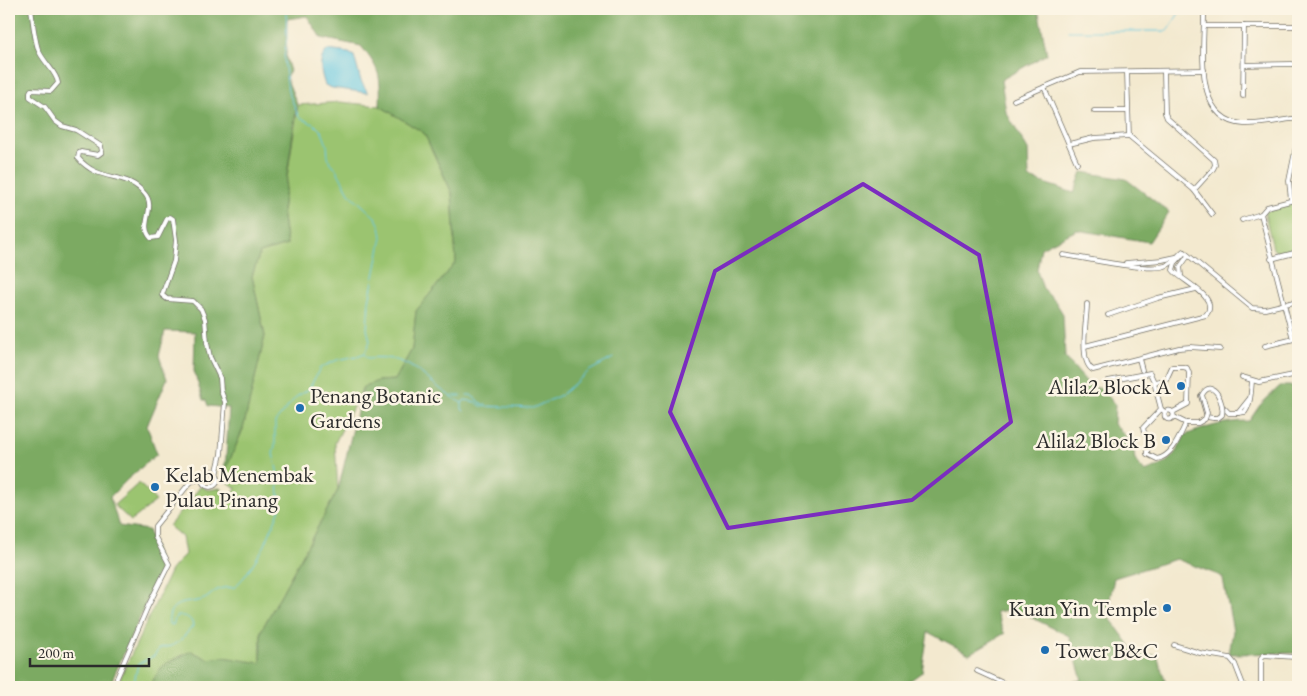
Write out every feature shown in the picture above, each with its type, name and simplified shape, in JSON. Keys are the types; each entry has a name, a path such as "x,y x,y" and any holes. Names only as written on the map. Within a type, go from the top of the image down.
{"street":[{"path":"31,9 38,48 56,76 58,83 51,91 31,90 30,97 45,107 55,121 62,126 76,130 101,146 102,152 98,155 79,153 78,158 84,165 94,172 128,180 137,185 148,196 150,209 146,228 151,238 158,237 167,219 170,217 173,219 176,240 174,262 162,295 167,299 193,301 201,309 205,319 210,357 220,378 225,402 221,454 216,475 217,483 213,487 206,486 202,479"},
{"path":"1204,9 1204,70 1206,89 1211,104 1224,117 1231,121 1246,124 1298,118"},
{"path":"1204,26 1298,26"},
{"path":"1244,26 1244,96"},
{"path":"1244,65 1292,64"},
{"path":"1014,100 1080,72 1204,70"},
{"path":"1127,72 1129,136"},
{"path":"1164,72 1165,113 1167,118 1212,158 1215,165 1194,190"},
{"path":"1044,88 1077,163"},
{"path":"1094,111 1128,111"},
{"path":"1069,144 1094,138 1129,136 1194,190 1212,214"},
{"path":"1291,200 1289,181 1296,158 1298,137"},
{"path":"1242,220 1261,214 1267,207 1298,198"},
{"path":"1261,214 1293,339"},
{"path":"1063,255 1123,264 1176,257 1182,252 1252,308 1259,310 1298,302"},
{"path":"1271,259 1298,252"},
{"path":"1181,276 1180,267 1186,254"},
{"path":"1085,346 1166,324 1202,317 1209,311 1210,306 1206,297 1175,273 1173,267 1186,254"},
{"path":"1108,315 1158,298 1196,289"},
{"path":"1088,304 1085,346 1087,364 1094,370 1184,347 1220,349"},
{"path":"1265,346 1298,338"},
{"path":"1139,359 1142,370"},
{"path":"1154,382 1166,380 1172,368 1188,368 1188,404 1170,419 1167,419 1165,412"},
{"path":"1108,381 1148,373 1152,374 1160,409 1165,412 1169,410 1186,423 1198,423 1205,420 1206,413 1201,399 1204,391 1207,389 1212,389 1216,391 1223,408 1222,415 1218,418 1207,417 1205,414 1201,395 1204,390 1211,388 1216,390 1226,412 1245,412 1248,408 1252,381"},
{"path":"1242,377 1252,381 1266,382 1298,374"},
{"path":"1160,409 1143,428 1144,432 1152,440 1146,451 1153,457 1161,458 1174,446 1186,423"},
{"path":"202,479 203,475 207,472 212,472 216,475"},
{"path":"113,687 148,606 169,564 154,532 155,526 192,481 202,479"},
{"path":"1174,645 1200,653 1230,658 1235,664 1244,687"},
{"path":"1261,687 1261,658 1264,655 1295,657 1298,661"},
{"path":"977,671 1001,682 1006,687"},
{"path":"1298,673 1298,687"}],"highlighted area":[{"path":"863,184 979,255 1011,422 912,500 728,528 670,412 715,271"}],"green space":[{"path":"9,9 1038,9 1047,54 1001,80 1006,112 1028,150 1029,178 1074,193 1082,172 1126,179 1169,212 1149,242 1077,230 1041,248 1037,270 1043,289 1055,301 1063,314 1065,357 1092,388 1102,388 1115,405 1114,424 1133,444 1135,460 1145,472 1160,466 1170,459 1185,435 1216,425 1249,421 1260,405 1280,386 1298,386 1298,653 1229,654 1233,631 1223,579 1221,576 1176,559 1114,578 1107,614 1137,655 1157,655 1167,687 1052,686 1082,680 1069,636 1014,609 996,612 1005,633 969,654 928,632 922,672 903,687 149,687 162,666 191,651 208,659 223,657 261,663 261,631 338,490 363,387 378,381 395,380 412,349 416,311 456,262 452,193 424,133 380,106 378,73 376,67 361,46 321,38 307,16 287,19 286,58 290,71 286,77 297,104 282,211 287,245 260,253 252,276 265,336 243,429 223,476 229,408 208,406 206,400 203,400 194,371 195,332 165,331 159,356 167,379 147,426 157,454 110,497 119,526 148,530 157,556 160,572 109,687 9,687"},
{"name":"Penang Botanic Gardens","path":"340,102 380,106 424,133 452,193 456,262 416,311 412,349 395,380 378,381 363,387 335,443 338,490 261,631 261,664 223,657 208,659 191,651 162,666 149,687 116,687 171,570 185,554 182,537 169,526 201,486 208,490 220,488 229,501 236,488 226,482 223,476 243,429 265,336 252,276 260,253 287,245 282,211 298,105"},
{"path":"1298,202 1298,248 1278,253 1273,249 1265,214 1268,210"},
{"path":"139,483 156,501 131,521 114,505"}],"water":[{"path":"328,50 349,53 354,56 361,81 368,93 332,88 325,85 321,71 321,62 322,57"}],"waterway":[{"path":"133,687 138,664 154,656 160,648 171,646 180,641 193,626 187,617 182,616 176,616 173,625 169,624 169,616 174,607 179,604 204,599 219,589 235,587 245,576 264,547 280,506 277,470 273,454 275,422 296,397 309,389 320,368 337,360 365,353 370,341 367,329 369,301 382,237 380,226 376,218 349,193 335,167 330,163 327,145 322,132 315,125 299,117 288,91 284,59 287,38 286,9"},
{"path":"1068,31 1167,31 1182,9"},
{"path":"365,354 368,358 397,360 409,365 462,403 465,400 476,402 481,406 533,408 561,395 589,371 613,358"},
{"path":"467,395 471,395 486,405"},
{"path":"454,396 461,396"},
{"path":"462,403 464,411"}],"place":[{"name":"Alila2 Block A","path":"1181,386"},
{"name":"Penang Botanic Gardens","path":"300,408"},
{"name":"Alila2 Block B","path":"1166,440"},
{"name":"Kelab Menembak Pulau Pinang","path":"155,487"},
{"name":"Kuan Yin Temple","path":"1167,608"},
{"name":"Tower B&C","path":"1045,650"}]}
